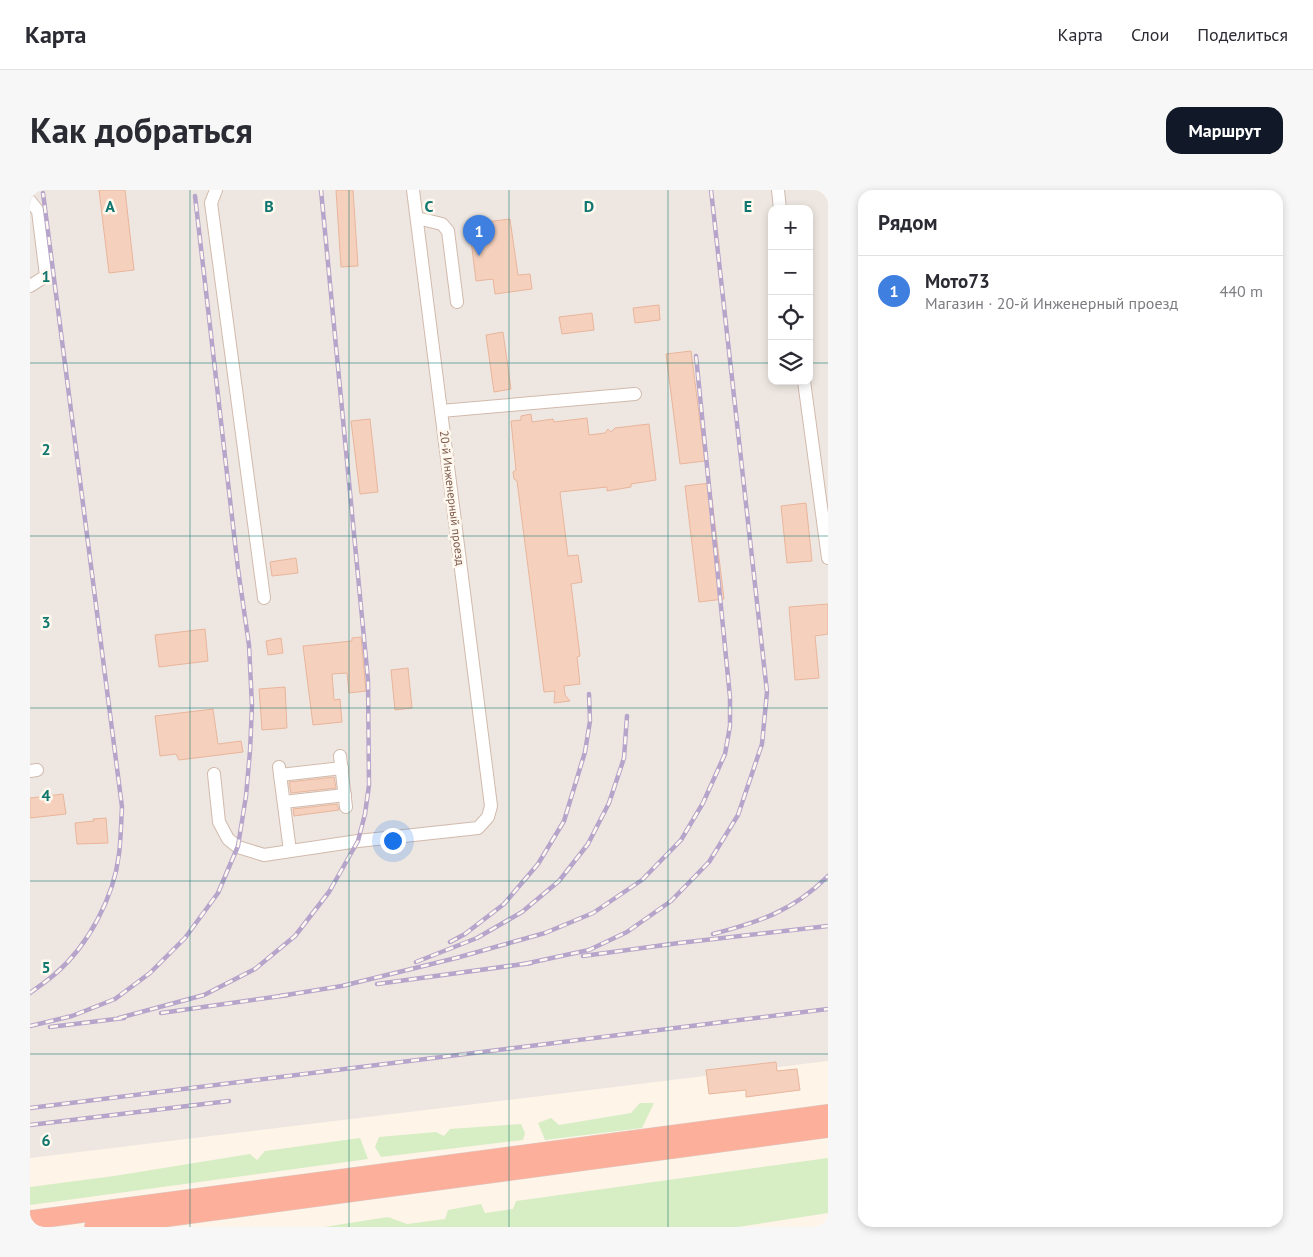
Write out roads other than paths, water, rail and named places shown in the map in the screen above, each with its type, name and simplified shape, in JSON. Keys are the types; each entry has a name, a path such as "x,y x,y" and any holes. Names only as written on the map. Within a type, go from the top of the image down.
{"highway":[{"path":"30,1220 828,1114"},
{"path":"94,1227 828,1128"}],"street":[{"path":"216,190 211,203 264,598"},
{"name":"20-й Инженерный проезд","path":"290,851 478,828 488,817 491,806 413,190"},
{"path":"778,190 780,205"},
{"path":"30,201 38,211 46,276 30,286"},
{"path":"417,218 442,224 448,231 457,302"},
{"path":"805,385 828,558"},
{"path":"441,411 636,394"},
{"path":"214,774 219,822 228,839 238,847 264,855 290,851 280,771 341,762 345,801 284,802"}],"railway":[{"path":"119,1018 204,995 255,969 295,936 329,892 358,841 365,814 369,785 368,680 321,190"},
{"path":"524,964 589,950 627,932 671,901 709,862 738,815 762,744 767,692 711,190"},
{"path":"30,993 67,963 98,920 112,887 116,870 120,848 122,807 43,193"},
{"path":"30,1026 72,1016 115,999 150,973 185,938 218,893 238,846 246,796 250,751 252,706 249,645 238,569 195,196"},
{"path":"280,996 342,986 456,958 545,933 593,913 642,880 681,840 703,803 725,754 730,726 730,697 696,356"},
{"path":"450,942 465,934 504,904 538,864 564,821 585,752 590,721 589,694"},
{"path":"416,962 477,938 522,912 559,881 588,844 609,803 624,758 627,716"},
{"path":"713,934 775,914 802,898 828,876"},
{"path":"583,956 828,926"},
{"path":"377,984 531,963"},
{"path":"161,1013 288,995"},
{"path":"30,1108 828,1009"},
{"path":"50,1027 124,1018"},
{"path":"30,1125 229,1101"}],"place":[{"name":"Мото73","path":"479,256"}]}
